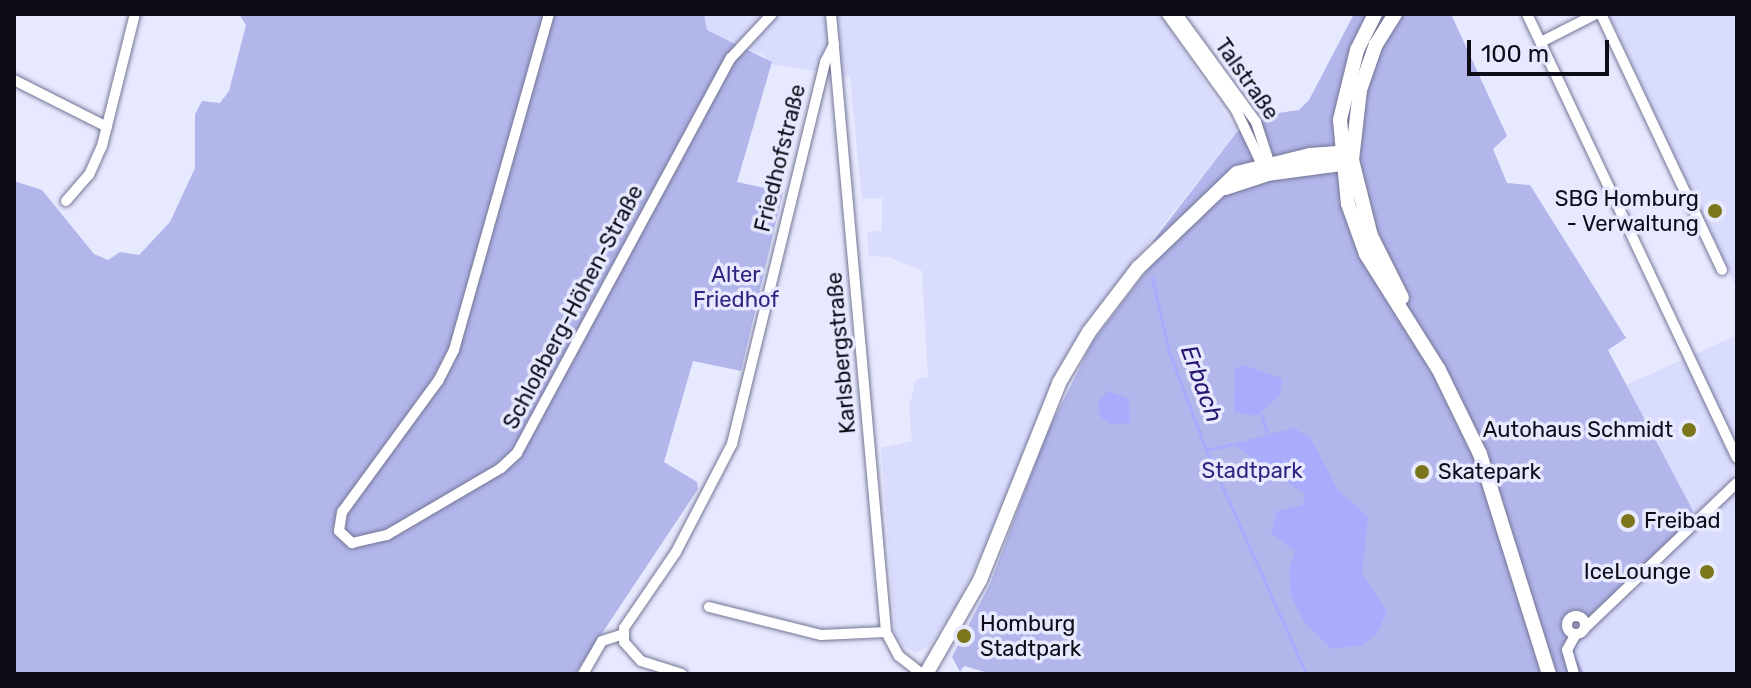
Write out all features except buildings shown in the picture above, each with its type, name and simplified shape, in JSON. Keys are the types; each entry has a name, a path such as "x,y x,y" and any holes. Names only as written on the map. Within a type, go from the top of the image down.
{"main road":[{"path":"1375,14 1349,76 1340,120 1345,160 1371,236 1484,464 1549,673"},
{"path":"1345,160 1363,78 1395,14"},
{"path":"931,672 980,580 1059,383 1138,268 1207,197 1267,166 1345,160"}],"street":[{"path":"66,201 89,175 107,127 135,14"},
{"name":"Schloßberg-Höhen-Straße","path":"549,14 454,350 438,381 342,512 339,531 352,543 387,535 501,468 517,453 731,58 772,14"},
{"name":"Karlsbergstraße","path":"831,14 886,632"},
{"name":"Talstraße","path":"1167,14 1236,110 1267,166"},
{"name":"Talstraße","path":"1177,14 1256,122 1267,166"},
{"path":"1527,14 1737,458"},
{"path":"1541,42 1598,14 1722,270"},
{"name":"Friedhofstraße","path":"583,674 602,641 624,634 714,484 732,444 825,62 834,44"},
{"path":"14,80 107,127"},
{"path":"1574,674 1567,650 1580,632 1737,483"},
{"path":"1580,632 1567,625 1576,616 1590,613 1622,591"},
{"path":"709,607 821,635 886,632 899,656 931,672"},
{"path":"624,634 624,642 641,661 682,674"}],"shaded area":[{"path":"704,14 1160,14 1237,132 1082,327 1057,371 982,554 953,611 929,646 916,653 902,646 895,631 881,448 912,441 909,408 916,379 928,377 922,271 888,257 869,256 867,232 882,231 882,198 862,199 850,77 771,64 764,56 707,30"},
{"path":"1609,14 1737,14 1737,289 1645,92"},
{"path":"1737,335 1737,674 1584,674 1574,652 1577,644 1699,522 1626,385"},
{"path":"1243,365 1283,379 1280,394 1257,416 1234,412 1235,369"},
{"path":"1108,391 1129,399 1130,423 1111,424 1100,416 1098,402"},
{"path":"1294,428 1311,439 1338,490 1368,517 1362,573 1387,612 1377,633 1363,645 1332,649 1304,622 1291,595 1289,570 1295,551 1271,533 1277,511 1302,505 1306,495 1233,444"}],"green space":[{"name":"Alter Friedhof","path":"239,14 704,14 707,30 772,62 737,182 783,192 741,371 693,361 664,462 697,482 698,489 575,674 14,674 14,181 42,190 94,254 108,260 120,252 139,255 170,222 195,168 195,114 202,101 220,103 229,91 246,25"},
{"name":"Stadtpark","path":"1354,14 1451,14 1507,136 1493,149 1507,183 1530,185 1626,338 1608,350 1699,522 1577,644 1574,653 1584,674 992,674 964,666 960,672 952,657 990,584 1046,435 1093,341 1158,256 1153,241 1237,132 1265,115 1299,110 1309,100"}],"waterway":[{"name":"Erbach","path":"1152,278 1169,352 1206,450 1306,674"},
{"path":"1261,415 1267,432"},
{"path":"1206,450 1233,444"}],"place":[{"name":"SBG Homburg - Verwaltung","path":"1715,211"},
{"name":"Autohaus Schmidt","path":"1689,430"},
{"name":"Skatepark","path":"1422,472"},
{"name":"Freibad","path":"1628,521"},
{"name":"IceLounge","path":"1707,572"},
{"name":"Homburg Stadtpark","path":"964,636"}]}
